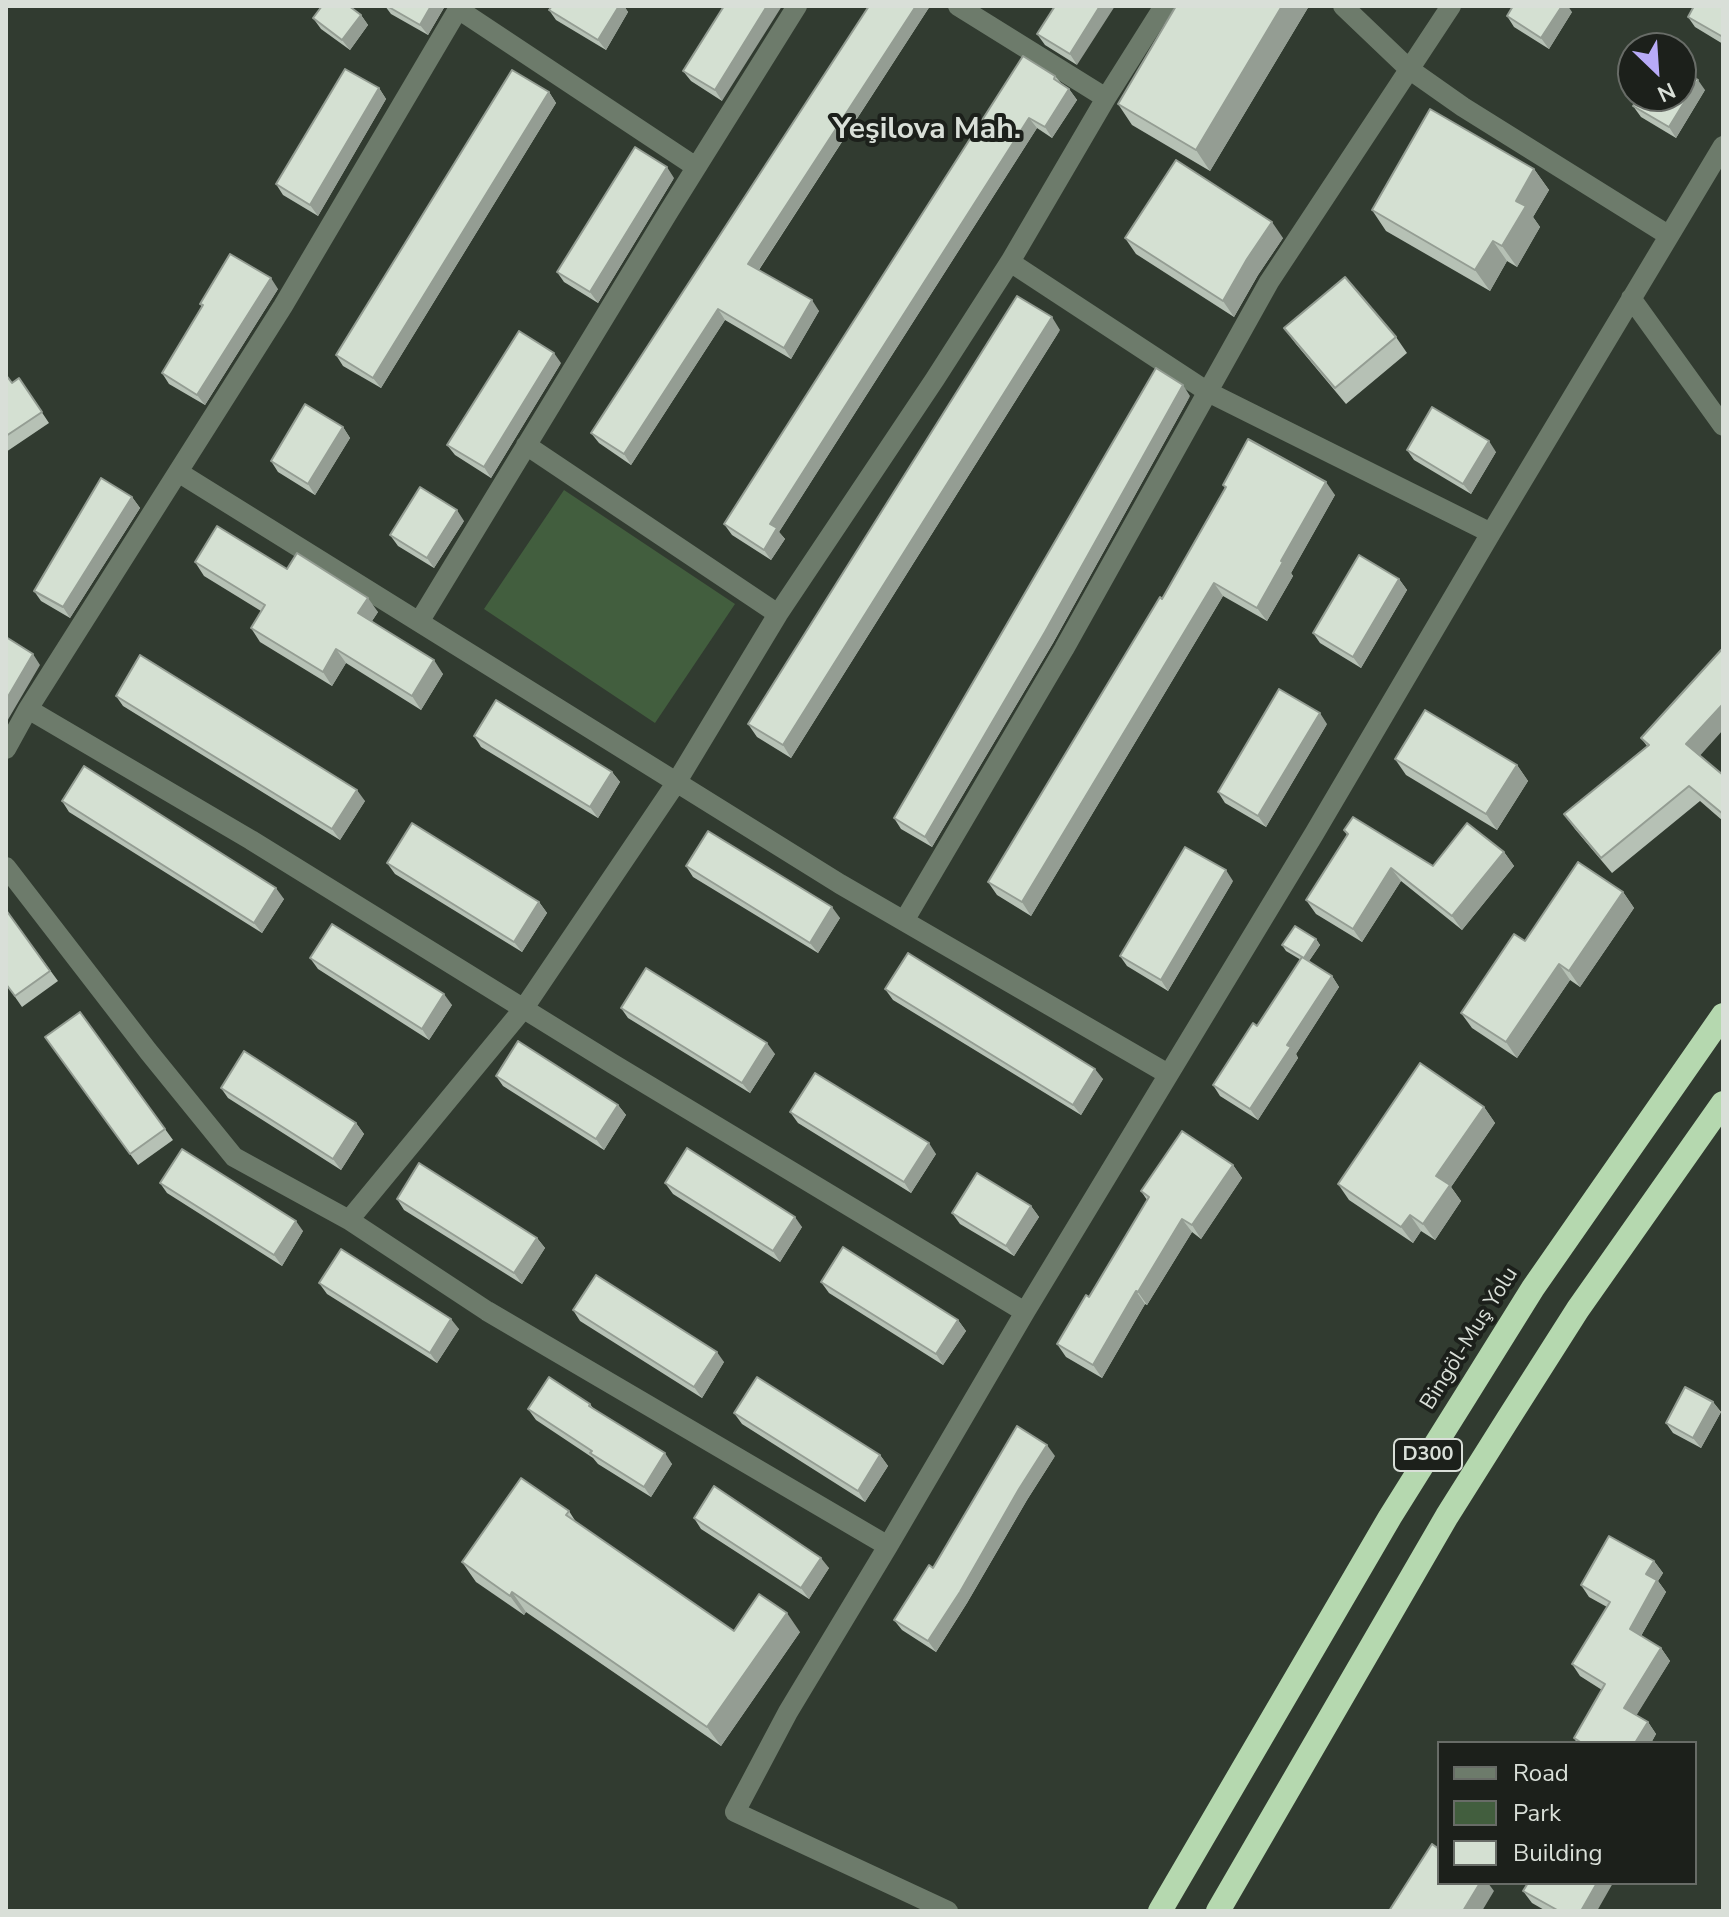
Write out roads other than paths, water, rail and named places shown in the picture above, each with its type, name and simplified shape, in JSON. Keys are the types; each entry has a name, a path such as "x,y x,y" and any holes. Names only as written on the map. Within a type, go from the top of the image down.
{"highway":[{"name":"Bingöl-Muş Yolu","path":"1160,1911 1390,1517 1485,1364 1533,1288 1723,1015"},
{"name":"D300","path":"1218,1911 1447,1516 1578,1309 1723,1103"}],"street":[{"path":"419,622 797,6"},
{"path":"958,6 1106,98"},
{"path":"349,1220 524,1008 676,783 778,614 1010,262 1164,6"},
{"path":"1343,6 1409,69 1463,107 1668,235"},
{"path":"904,921 1064,649 1269,282 1451,6"},
{"path":"6,749 28,709 283,306 459,7 696,167"},
{"path":"948,1911 735,1812 788,1712 1025,1312 1314,834 1723,146"},
{"path":"1010,262 1208,392 1491,533"},
{"path":"1631,298 1723,426"},
{"path":"526,445 778,614"},
{"path":"178,472 840,884 1168,1074"},
{"path":"28,709 251,840 1025,1312"},
{"path":"6,867 234,1157 349,1220 487,1311 888,1546"}],"district":[{"name":"Yeşilova Mah.","path":"927,131"}]}
